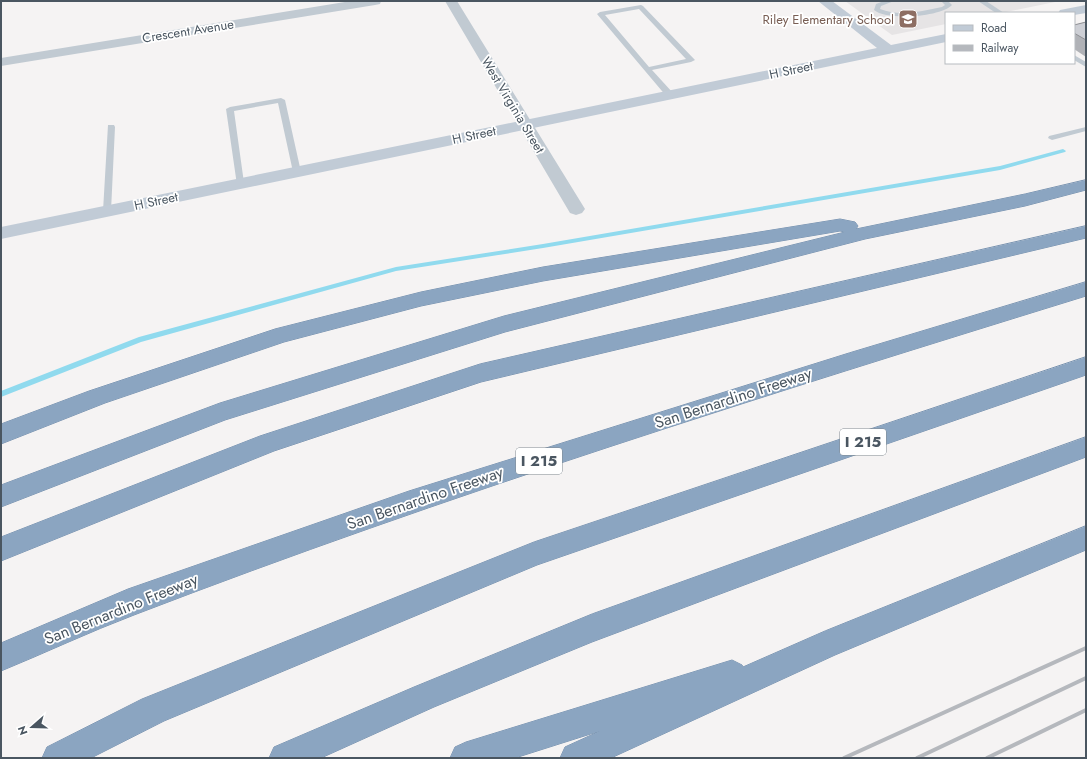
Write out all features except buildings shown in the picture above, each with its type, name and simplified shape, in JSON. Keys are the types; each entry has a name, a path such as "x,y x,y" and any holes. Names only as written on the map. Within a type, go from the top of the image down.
{"highway":[{"path":"1,496 220,412 504,324 865,233 1025,200 1086,185"},
{"path":"1,434 97,397 282,335 421,299 543,274 840,225 848,226 865,233"},
{"path":"1,549 268,443 480,374 1086,232"},
{"name":"San Bernardino Freeway","path":"1,657 128,603 409,502 849,361 1086,289"},
{"name":"I 215","path":"58,758 153,710 534,554 1086,366"},
{"path":"284,758 432,694 592,628 1086,447"},
{"path":"576,758 825,645 1086,538"},
{"path":"466,758 825,645"}],"street":[{"name":"Crescent Avenue","path":"1,62 375,1"},
{"name":"West Virginia Street","path":"451,1 576,208"},
{"path":"824,1 888,50"},
{"path":"1070,12 1086,9"},
{"name":"H Street","path":"1,232 945,38"}],"lane":[{"path":"891,1 878,5 877,10 885,15 896,16 944,9 949,5 944,1"},
{"path":"981,1 999,12"},
{"path":"648,69 691,60 641,7 600,14 670,95"},
{"path":"1075,58 1086,65"},
{"path":"240,183 230,109 281,100 296,172"},
{"path":"107,211 110,126"},
{"path":"1052,138 1086,129"}],"shaded area":[{"name":"Riley Elementary School","path":"845,1 1060,1 1006,12 945,12 945,24 892,35"}],"waterway":[{"path":"1,394 139,340 396,269 543,246 1000,168 1063,151"}],"railway":[{"path":"844,758 1086,648"},
{"path":"917,758 1086,678"},
{"path":"987,758 1086,710"}],"place":[{"name":"Riley Elementary School","path":"908,19"}]}
